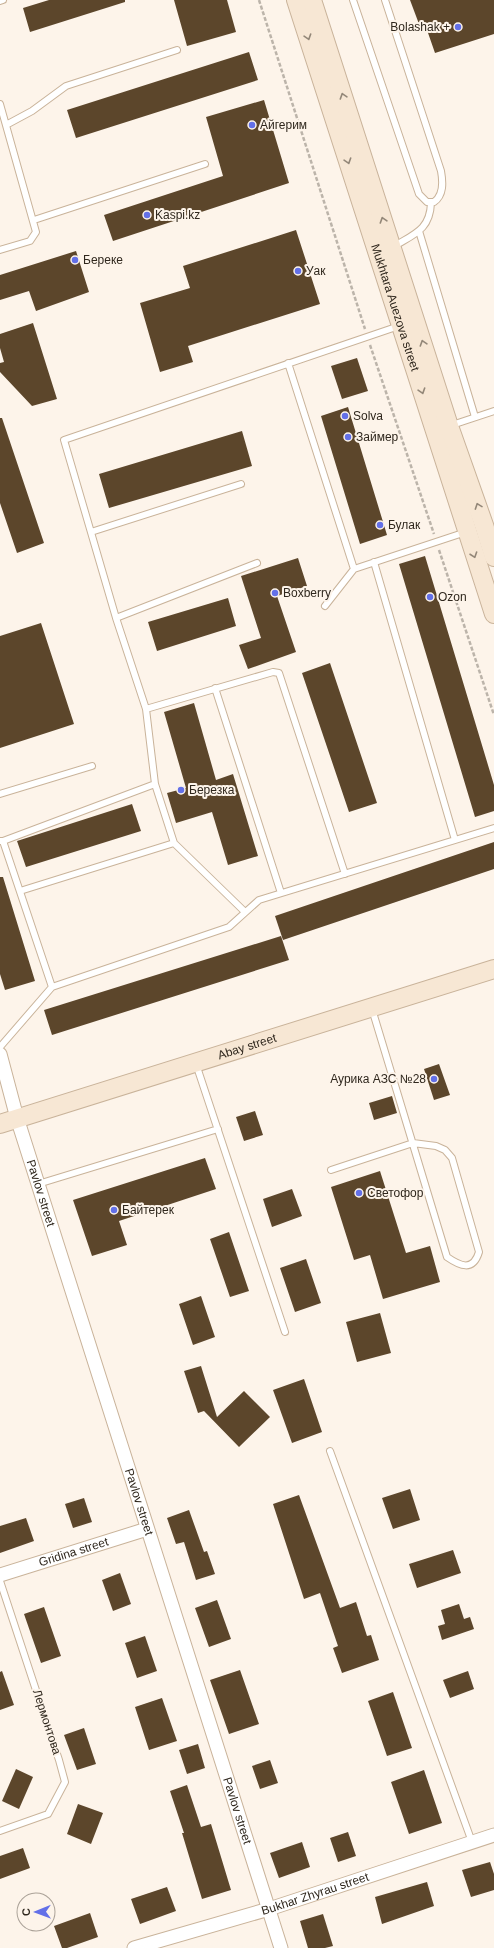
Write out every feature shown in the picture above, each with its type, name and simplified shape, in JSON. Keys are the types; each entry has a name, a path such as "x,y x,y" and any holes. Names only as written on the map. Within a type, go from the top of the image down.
{"main road":[{"name":"Mukhtara Auezova street","path":"296,0 401,326 442,428 476,528 494,614"},
{"name":"Mukhtara Auezova street","path":"312,0 392,248 442,428"},
{"name":"Mukhtara Auezova street","path":"476,528 494,557"},
{"name":"Abay street","path":"0,1124 494,969"}],"street":[{"name":"Pavlov street","path":"0,1054 17,1118 281,1948"},
{"name":"Gridina street","path":"0,1575 147,1529"},
{"name":"Bukhar Zhyrau street","path":"134,1948 269,1909 494,1835"}],"lane":[{"path":"353,0 419,194 424,200 431,203"},
{"path":"385,0 441,171 442,190 439,198 431,203 428,222 424,227 392,248"},
{"path":"6,125 32,111 66,86 177,50"},
{"path":"0,104 34,220 36,232 30,241 0,250"},
{"path":"34,220 206,164"},
{"path":"419,231 475,417"},
{"path":"245,912 174,843 155,784 146,709 116,618 64,440 288,362 401,326"},
{"path":"288,362 354,569"},
{"path":"442,428 494,411"},
{"path":"91,532 241,484"},
{"path":"326,606 354,569 476,528"},
{"path":"374,562 455,840"},
{"path":"116,618 257,563"},
{"path":"146,709 273,672 279,673 345,874"},
{"path":"215,688 281,893"},
{"path":"0,794 92,766"},
{"path":"52,987 20,891 1,841 155,784"},
{"path":"0,1047 52,987 229,927 259,900 494,828"},
{"path":"20,891 174,843"},
{"path":"331,1170 413,1143 445,1150 452,1158 479,1252 476,1261 469,1265 458,1265 447,1257 413,1143 371,1007"},
{"path":"195,1062 285,1332"},
{"path":"38,1184 218,1129"},
{"path":"330,1451 472,1842"},
{"name":"Лермонтова","path":"0,1581 57,1752 65,1782 48,1814 0,1831"}],"path":[{"path":"259,0 368,336 494,715"}],"building":[{"path":"49,0 125,0 125,2 30,32 23,8"},
{"path":"174,0 227,0 236,32 187,46"},
{"name":"Bolashak +","path":"410,0 494,0 494,34 435,53 427,30 419,24"},
{"path":"249,52 258,80 76,138 67,110"},
{"path":"264,100 289,183 113,241 104,215 223,176 206,117"},
{"path":"296,230 320,304 188,346 193,362 160,372 140,303 190,288 183,266"},
{"path":"76,251 89,292 36,311 29,291 0,300 0,275"},
{"path":"33,323 57,399 32,406 0,372 0,363 4,362 0,348 0,334"},
{"path":"357,358 368,391 342,399 331,366"},
{"path":"348,407 387,535 360,544 321,416"},
{"path":"0,418 2,418 44,543 17,553 0,503"},
{"path":"242,431 252,466 109,508 99,474"},
{"path":"425,556 494,785 494,811 475,817 399,564"},
{"path":"298,558 307,586 277,596 296,652 248,669 239,645 261,638 241,576"},
{"path":"228,598 236,626 157,651 148,622"},
{"path":"41,623 74,724 0,748 0,636"},
{"path":"330,663 377,803 349,812 302,673"},
{"path":"194,703 216,780 233,774 258,856 228,865 212,812 176,823 167,793 186,788 164,712"},
{"path":"132,804 141,831 26,867 17,841"},
{"path":"494,842 494,869 283,940 275,916"},
{"path":"0,877 3,877 35,981 5,990 0,974"},
{"path":"281,936 289,960 52,1035 44,1010"},
{"path":"439,1064 450,1095 434,1100 424,1069"},
{"path":"392,1096 397,1113 374,1120 369,1103"},
{"path":"255,1111 263,1135 244,1141 236,1117"},
{"name":"Байтерек","path":"205,1158 216,1189 119,1221 127,1245 92,1256 73,1200"},
{"path":"380,1171 406,1253 430,1246 440,1282 383,1299 370,1255 354,1260 331,1187"},
{"path":"292,1189 302,1216 272,1227 263,1199"},
{"path":"229,1232 249,1291 230,1297 210,1239"},
{"path":"306,1259 321,1303 295,1312 280,1268"},
{"path":"201,1296 215,1337 193,1345 179,1304"},
{"path":"380,1313 391,1353 357,1362 346,1322"},
{"path":"201,1366 217,1417 244,1391 270,1417 239,1447 204,1411 198,1413 184,1371"},
{"path":"304,1379 322,1432 292,1443 273,1390"},
{"path":"410,1489 420,1520 393,1529 382,1498"},
{"path":"299,1495 340,1608 356,1602 367,1636 371,1635 379,1660 342,1673 333,1648 338,1646 320,1593 304,1599 273,1504"},
{"path":"84,1498 92,1522 73,1528 65,1504"},
{"path":"189,1510 204,1552 207,1551 215,1574 196,1580 184,1542 176,1544 167,1518"},
{"path":"26,1518 34,1541 0,1553 0,1526"},
{"path":"453,1550 461,1573 417,1588 409,1564"},
{"path":"120,1573 131,1604 113,1611 102,1580"},
{"path":"217,1600 231,1639 209,1647 195,1608"},
{"path":"459,1604 464,1619 470,1617 474,1629 442,1640 438,1626 445,1624 441,1610"},
{"path":"44,1607 61,1656 41,1663 24,1614"},
{"path":"145,1636 157,1671 137,1678 125,1643"},
{"path":"240,1670 259,1724 229,1734 210,1680"},
{"path":"2,1671 14,1705 0,1710 0,1672"},
{"path":"468,1671 474,1689 450,1698 443,1680"},
{"path":"393,1692 412,1748 387,1756 368,1701"},
{"path":"162,1698 177,1741 149,1750 135,1707"},
{"path":"84,1728 96,1764 77,1770 64,1735"},
{"path":"198,1744 205,1768 187,1774 179,1750"},
{"path":"270,1760 278,1783 260,1789 252,1766"},
{"path":"16,1769 33,1777 19,1809 2,1801"},
{"path":"424,1770 442,1823 409,1834 391,1782"},
{"path":"187,1785 201,1827 211,1824 231,1890 202,1899 182,1833 184,1833 170,1791"},
{"path":"78,1804 103,1813 91,1844 67,1834"},
{"path":"348,1832 356,1856 338,1862 330,1838"},
{"path":"302,1842 310,1867 279,1878 270,1853"},
{"path":"23,1848 30,1868 0,1879 0,1856"},
{"path":"490,1862 494,1874 494,1890 471,1897 462,1870"},
{"path":"427,1882 434,1906 382,1924 375,1897"},
{"path":"167,1887 176,1911 140,1924 131,1899"},
{"path":"90,1913 98,1937 67,1948 62,1948 56,1932 56,1925"},
{"path":"323,1914 333,1946 325,1948 308,1948 300,1921"}],"place":[{"name":"Bolashak +","path":"458,27"},
{"name":"Айгерим","path":"252,125"},
{"name":"Kaspi.kz","path":"147,215"},
{"name":"Береке","path":"75,260"},
{"name":"Уак","path":"298,271"},
{"name":"Solva","path":"345,416"},
{"name":"Займер","path":"348,437"},
{"name":"Булак","path":"380,525"},
{"name":"Boxberry","path":"275,593"},
{"name":"Ozon","path":"430,597"},
{"name":"Березка","path":"181,790"},
{"name":"Аурика АЗС №28","path":"434,1079"},
{"name":"Светофор","path":"359,1193"},
{"name":"Байтерек","path":"114,1210"}]}
